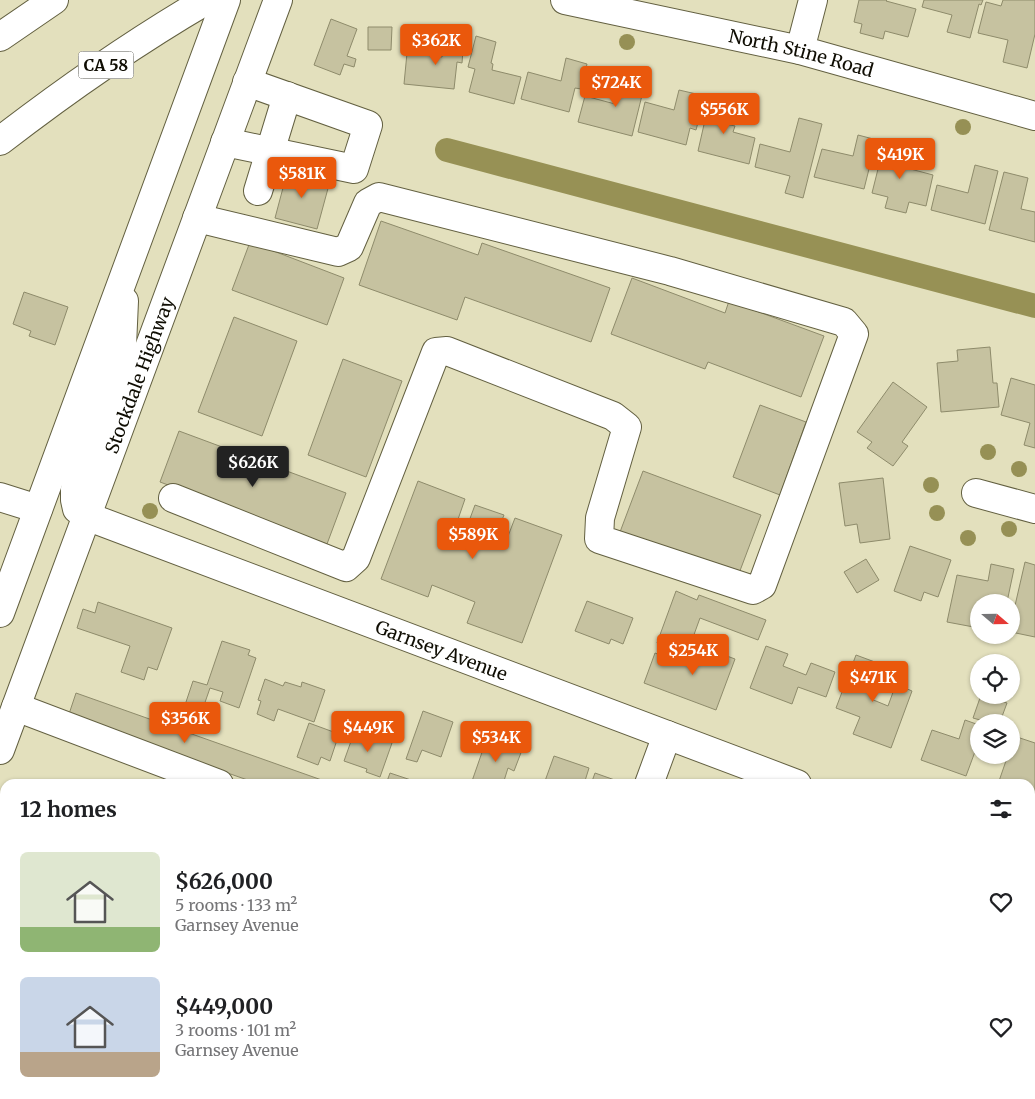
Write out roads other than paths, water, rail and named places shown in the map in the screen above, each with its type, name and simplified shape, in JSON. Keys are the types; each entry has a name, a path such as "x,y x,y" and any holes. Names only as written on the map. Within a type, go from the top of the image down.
{"main road":[{"path":"0,37 54,0"},
{"name":"CA 58","path":"4,138 69,90 135,45 207,0"},
{"path":"0,613 226,0"},
{"name":"Stockdale Highway","path":"0,750 278,0"},
{"name":"North Stine Road","path":"565,0 800,50 1035,116"},
{"path":"800,50 813,0"},
{"path":"225,142 354,169 368,125 247,82"},
{"path":"258,191 287,96"},
{"path":"197,218 338,252 349,247 368,203 379,197 670,271 844,322 854,334 762,585 753,590 599,539 600,518 627,427 613,416 447,352 436,352 356,558 346,567 333,609"},
{"path":"86,516 77,509 74,500 75,489 81,465 116,370 122,346 125,277"},
{"path":"976,493 1035,509"},
{"path":"0,497 38,509"},
{"path":"172,498 346,567"},
{"name":"Garnsey Avenue","path":"86,516 783,779"},
{"path":"16,707 207,779"},
{"path":"651,779 667,735"}],"waterway":[{"path":"447,150 1035,306"}]}
